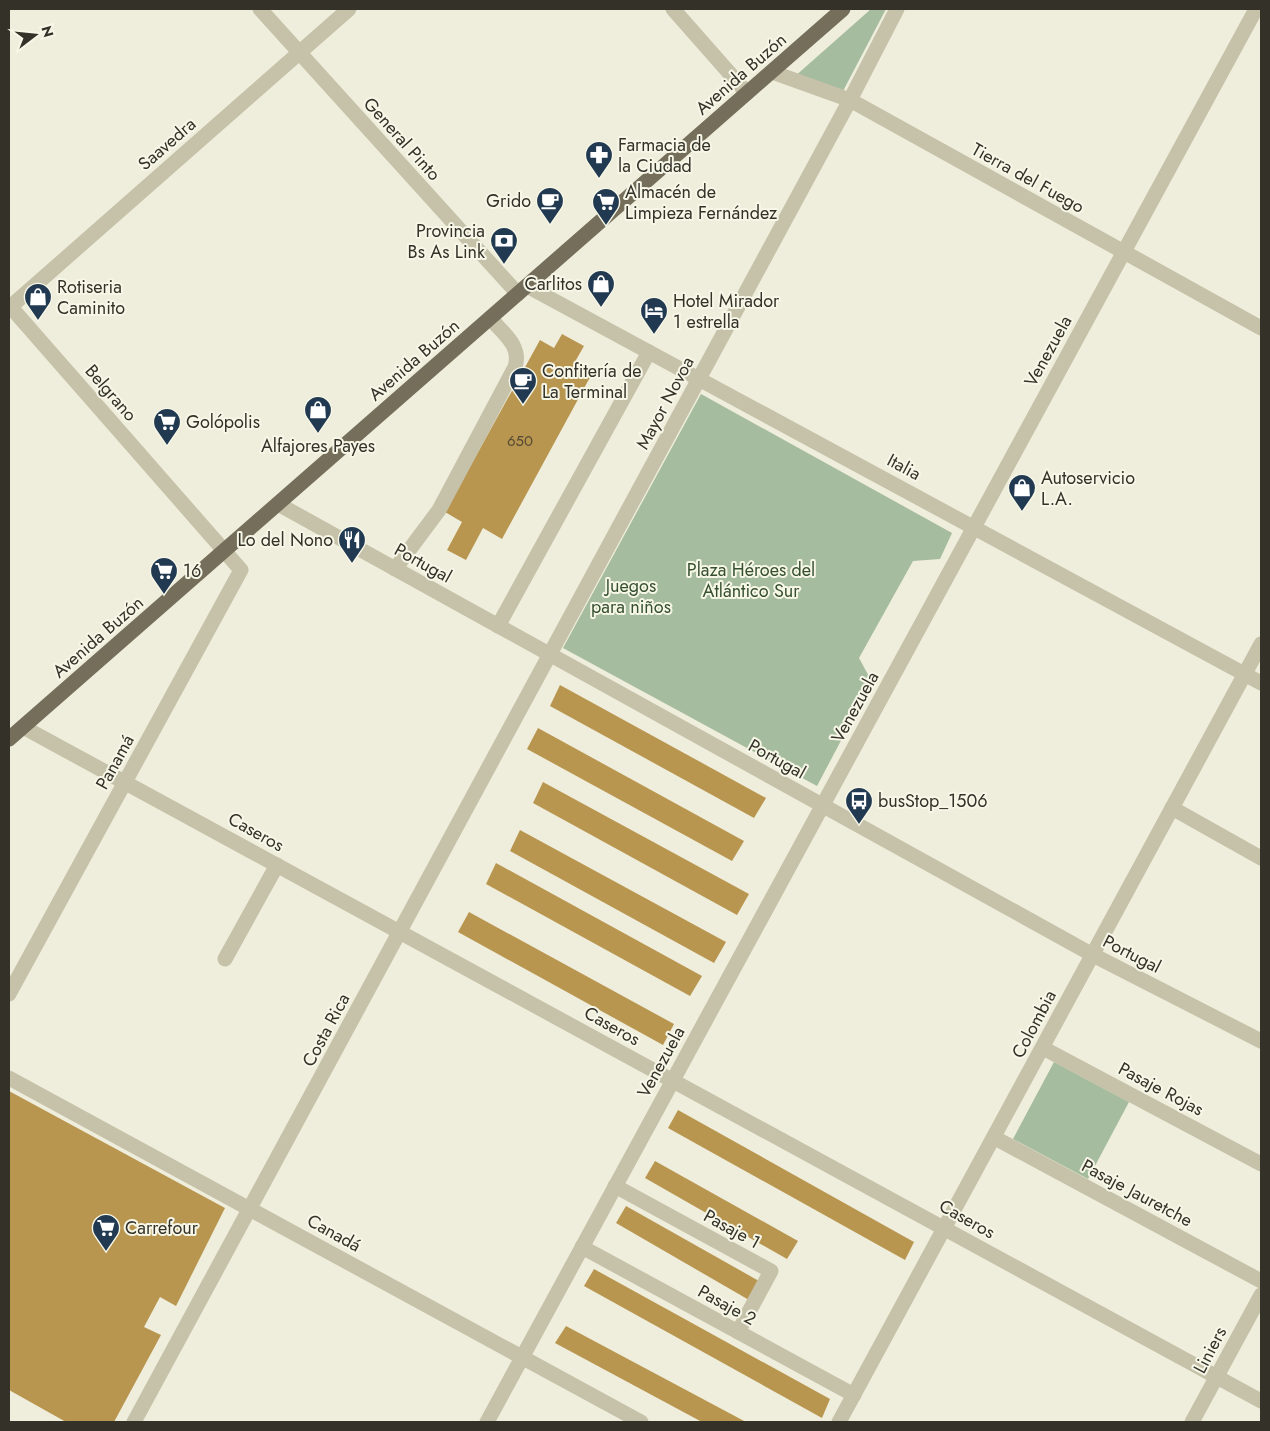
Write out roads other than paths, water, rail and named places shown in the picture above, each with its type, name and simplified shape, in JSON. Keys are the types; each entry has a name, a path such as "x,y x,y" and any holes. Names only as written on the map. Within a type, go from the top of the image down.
{"main road":[{"name":"Avenida Buzón","path":"9,739 843,9"}],"street":[{"name":"General Pinto","path":"260,9 299,53 523,290"},
{"name":"Saavedra","path":"9,307 349,9"},
{"path":"672,9 747,94"},
{"name":"Mayor Novoa","path":"550,655 850,100 897,9"},
{"name":"Venezuela","path":"487,1422 1256,9"},
{"name":"Tierra del Fuego","path":"772,72 850,100 1261,328"},
{"name":"Italia","path":"523,290 700,378 1261,683"},
{"name":"Belgrano","path":"9,307 224,551"},
{"path":"395,569 439,510 515,367 518,359 516,348 490,318"},
{"path":"498,626 649,352"},
{"name":"Portugal","path":"278,504 1092,955 1261,1041"},
{"name":"Panamá","path":"9,994 241,570 224,551"},
{"name":"Colombia","path":"839,1422 995,1138 1261,644"},
{"name":"Costa Rica","path":"134,1422 550,655"},
{"name":"Caseros","path":"23,727 1261,1401"},
{"path":"1172,808 1261,858"},
{"path":"224,959 277,864"},
{"name":"Pasaje Rojas","path":"1043,1048 1261,1164"},
{"name":"Canadá","path":"9,1078 640,1422"},
{"name":"Pasaje Jauretche","path":"995,1138 1261,1281"},
{"name":"Pasaje 1","path":"615,1186 771,1271 738,1332"},
{"name":"Pasaje 2","path":"582,1247 854,1395"},
{"name":"Liniers","path":"1192,1422 1261,1295"}],"place":[{"name":"Farmacia de la Ciudad","path":"599,179"},
{"name":"Grido","path":"550,225"},
{"name":"Almacén de Limpieza Fernández","path":"606,226"},
{"name":"Provincia Bs As Link","path":"504,265"},
{"name":"Carlitos","path":"601,308"},
{"name":"Rotiseria Caminito","path":"38,321"},
{"name":"Hotel Mirador 1 estrella","path":"654,335"},
{"name":"Confitería de La Terminal","path":"523,405"},
{"name":"Alfajores Payes","path":"318,434"},
{"name":"Golópolis","path":"167,446"},
{"name":"Autoservicio L.A.","path":"1022,512"},
{"name":"Lo del Nono","path":"352,564"},
{"name":"16","path":"164,595"},
{"name":"busStop_1506","path":"859,825"},
{"name":"Carrefour","path":"106,1252"}],"park label":[{"name":"Plaza Héroes del Atlántico Sur","path":"751,580"},
{"name":"Juegos para niños","path":"631,596"}]}
